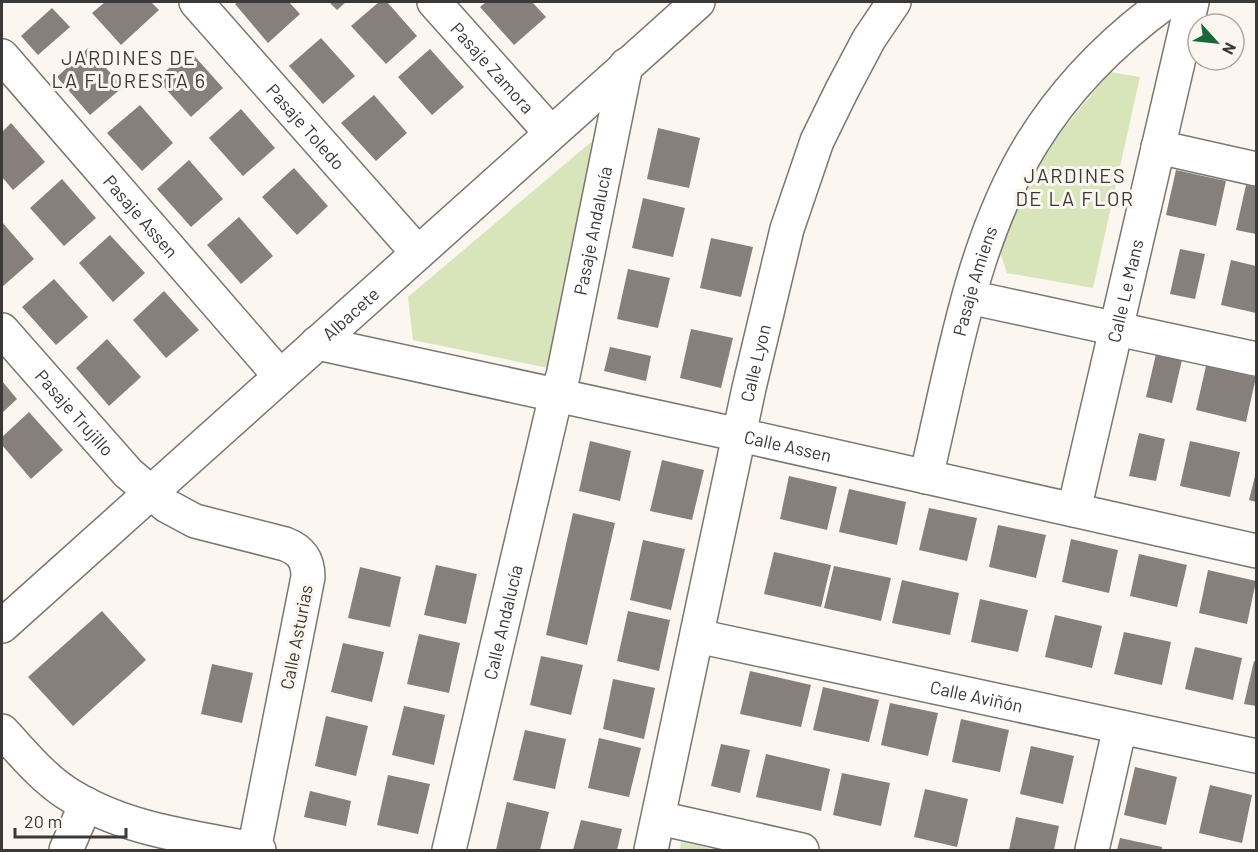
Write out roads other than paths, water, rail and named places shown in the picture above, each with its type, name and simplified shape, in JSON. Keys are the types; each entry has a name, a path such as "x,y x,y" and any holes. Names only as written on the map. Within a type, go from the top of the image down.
{"street":[{"name":"Pasaje Toledo","path":"196,2 418,253"},
{"name":"Pasaje Zamora","path":"434,2 551,133"},
{"name":"Calle Lyon","path":"654,841 749,388 787,229 817,141 869,39 894,2"},
{"name":"Pasaje Amiens","path":"926,477 969,297 992,227 1009,186 1032,143 1059,104 1092,66 1166,2"},
{"name":"Calle Le Mans","path":"1074,510 1192,2"},
{"name":"Albacete","path":"3,620 151,492 418,253 626,65 686,6"},
{"name":"Pasaje Assen","path":"2,56 280,376"},
{"name":"Pasaje Andalucía","path":"556,395 564,375 626,65"},
{"path":"1158,147 1257,169"},
{"path":"969,297 1257,359"},
{"name":"Pasaje Trujillo","path":"2,330 128,473 151,492"},
{"name":"Calle Assen","path":"317,343 1257,550"},
{"name":"Calle Andalucía","path":"449,850 556,395"},
{"name":"Calle Asturias","path":"151,492 167,506 195,521 296,548 304,555 308,566 308,577 256,850"},
{"name":"Calle Aviñón","path":"698,636 1257,756"},
{"path":"1092,850 1120,727"},
{"path":"2,731 43,774 64,791 117,819 150,829 256,850"},
{"path":"66,850 86,804"},
{"path":"654,841 802,850"}],"district":[{"name":"JARDINES DE LA FLORESTA 6","path":"129,68"},
{"name":"JARDINES DE LA FLOR","path":"1075,186"}]}
